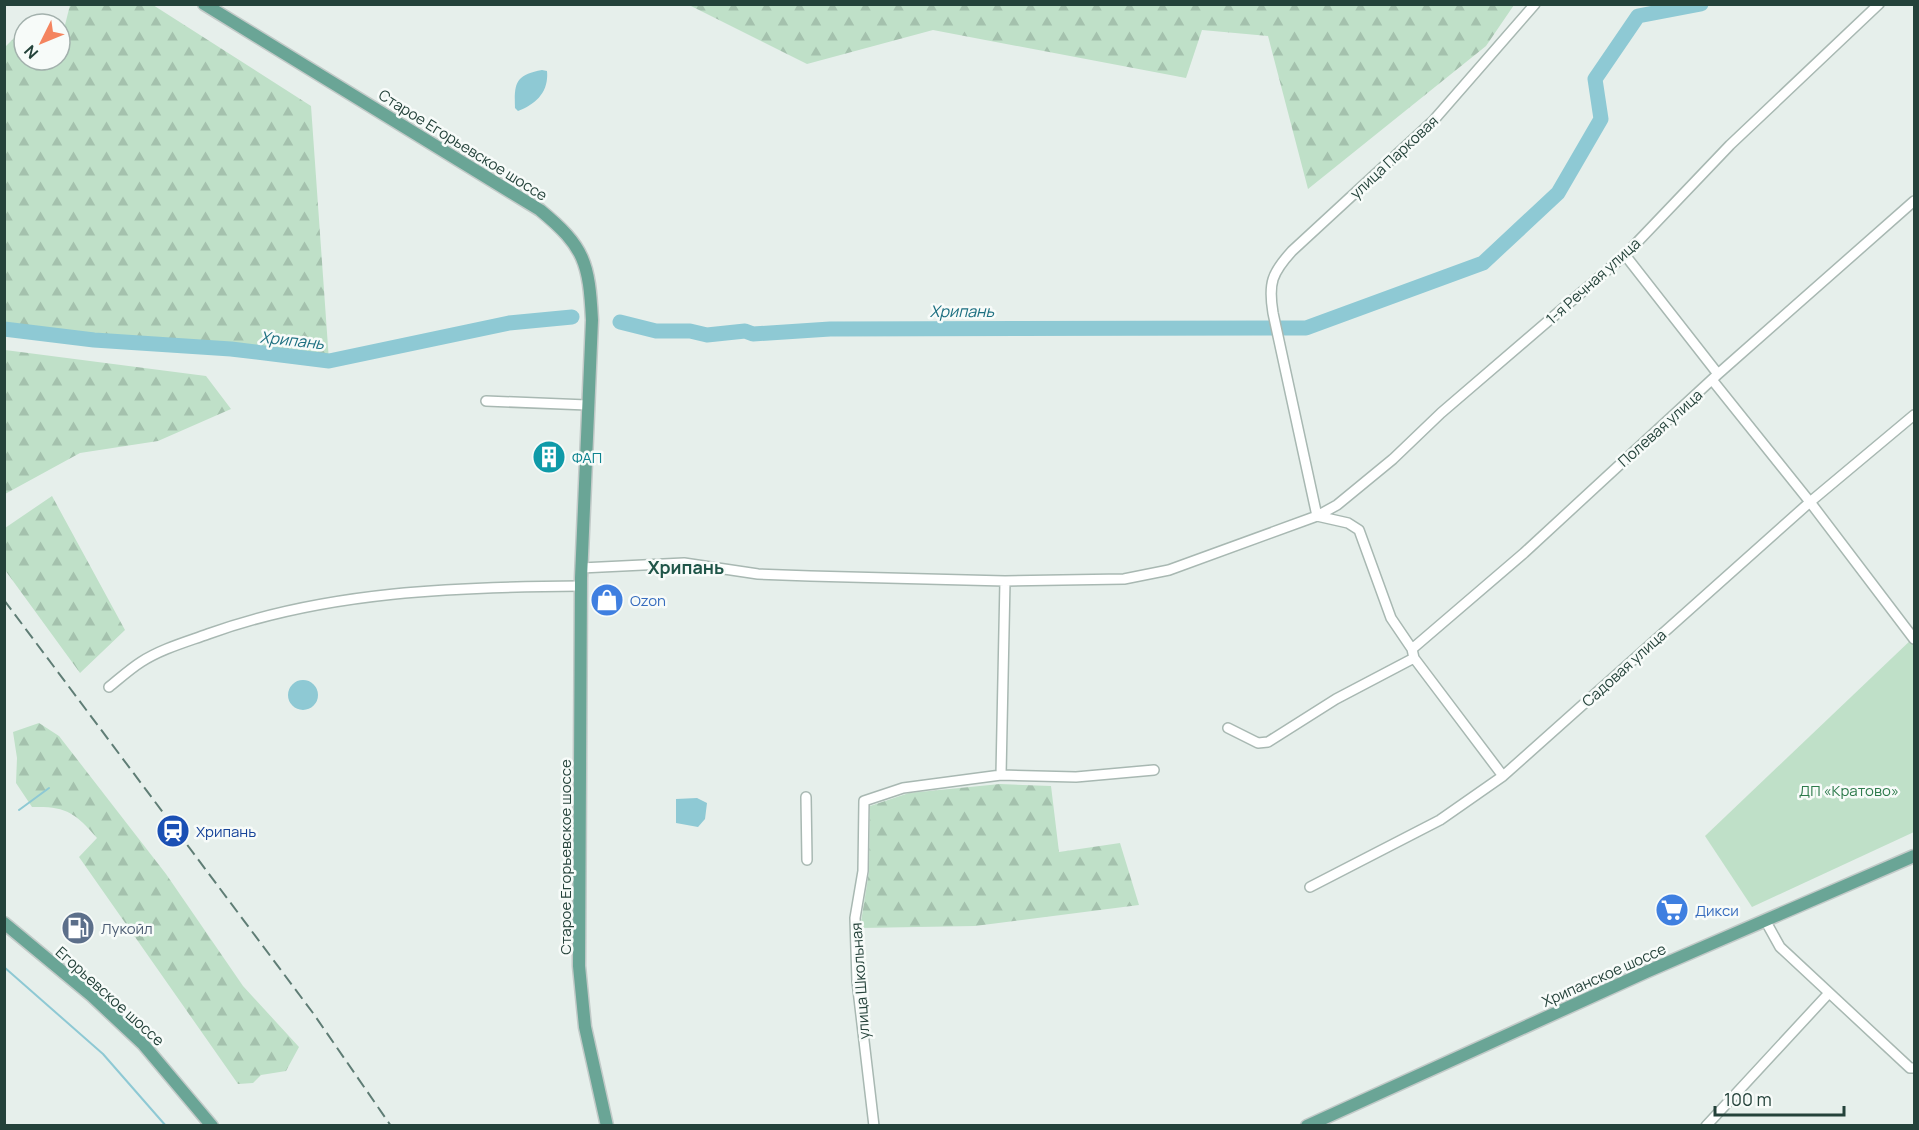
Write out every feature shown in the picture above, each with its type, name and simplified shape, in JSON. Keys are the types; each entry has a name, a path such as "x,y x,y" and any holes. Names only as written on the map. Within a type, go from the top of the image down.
{"main road":[{"name":"Старое Егорьевское шоссе","path":"204,4 540,210 567,232 583,258 590,284 592,321 581,568 579,966 585,1027 607,1125"},
{"name":"Хрипанское шоссе","path":"1307,1125 1765,920 1914,856"},
{"name":"Егорьевское шоссе","path":"4,923 92,996 143,1044 212,1125"}],"street":[{"name":"улица Парковая","path":"1317,516 1273,313 1270,295 1275,270 1292,251 1433,121 1535,4"},
{"name":"1-я Речная улица","path":"581,568 684,563 769,574 1005,581 1096,581 1124,579 1169,570 1317,516 1337,505 1393,459 1441,413 1625,255 1730,145 1879,4"},
{"name":"Полевая улица","path":"1228,728 1257,743 1268,742 1413,653 1715,378 1914,201"},
{"path":"1625,255 1715,378 1914,639"},
{"path":"486,401 587,405"},
{"name":"Садовая улица","path":"1310,886 1440,820 1503,776 1810,502 1914,415"},
{"path":"1317,516 1348,523 1359,531 1391,618 1413,653 1503,776"},
{"path":"1005,581 1001,775 1076,777 1154,770"},
{"path":"109,687 142,662 162,651 247,620 321,604 476,587 581,586"},
{"name":"улица Школьная","path":"874,1125 857,981 855,929 863,871 864,801 903,788 1001,775"},
{"path":"806,797 807,860"},
{"path":"1765,920 1780,947 1910,1068 1914,1068"},
{"path":"1706,1125 1830,993"}],"green space":[{"path":"1514,4 1486,46 1308,189 1268,36 1202,30 1186,78 933,30 807,64 689,5"},
{"path":"70,5 153,5 311,106 329,361 5,329 5,47 12,40 12,72 72,72 72,12 68,12"},
{"path":"5,350 206,376 231,409 158,441 80,453 5,494"},
{"path":"52,496 125,630 80,673 5,570 5,528"},
{"name":"ДП «Кратово»","path":"1914,637 1914,832 1752,907 1705,836"},
{"path":"39,723 59,736 166,874 243,986 299,1047 286,1071 261,1075 253,1083 238,1084 79,857 97,838 69,812 53,808 32,807 16,783 17,758 13,732"},
{"path":"1000,784 1051,786 1059,852 1120,843 1139,905 975,926 860,928 869,872 870,806 909,793"}],"water":[{"path":"547,71 543,91 536,101 518,111 515,108 515,92 518,81 527,74"},
{"path":"303,680 314,684 318,695 314,706 303,710 292,706 288,695 292,684"},
{"path":"697,798 707,803 705,819 698,827 676,823 676,799"}],"waterway":[{"name":"Хрипань","path":"620,322 656,331 690,331 707,335 745,331 753,334 830,329 1306,328 1483,263 1558,193 1601,119 1595,79 1638,16 1701,4"},
{"name":"Хрипань","path":"4,329 94,340 231,349 329,361 509,323 572,317"},
{"path":"19,810 49,788"},
{"path":"4,967 103,1054 166,1126"}],"railway":[{"path":"4,600 313,1013 391,1126"}],"place":[{"name":"ФАП","path":"549,457"},
{"name":"Ozon","path":"607,600"},
{"name":"Хрипань","path":"173,831"},
{"name":"Дикси","path":"1672,910"},
{"name":"Лукойл","path":"78,928"}],"district":[{"name":"Хрипань","path":"686,567"}]}
